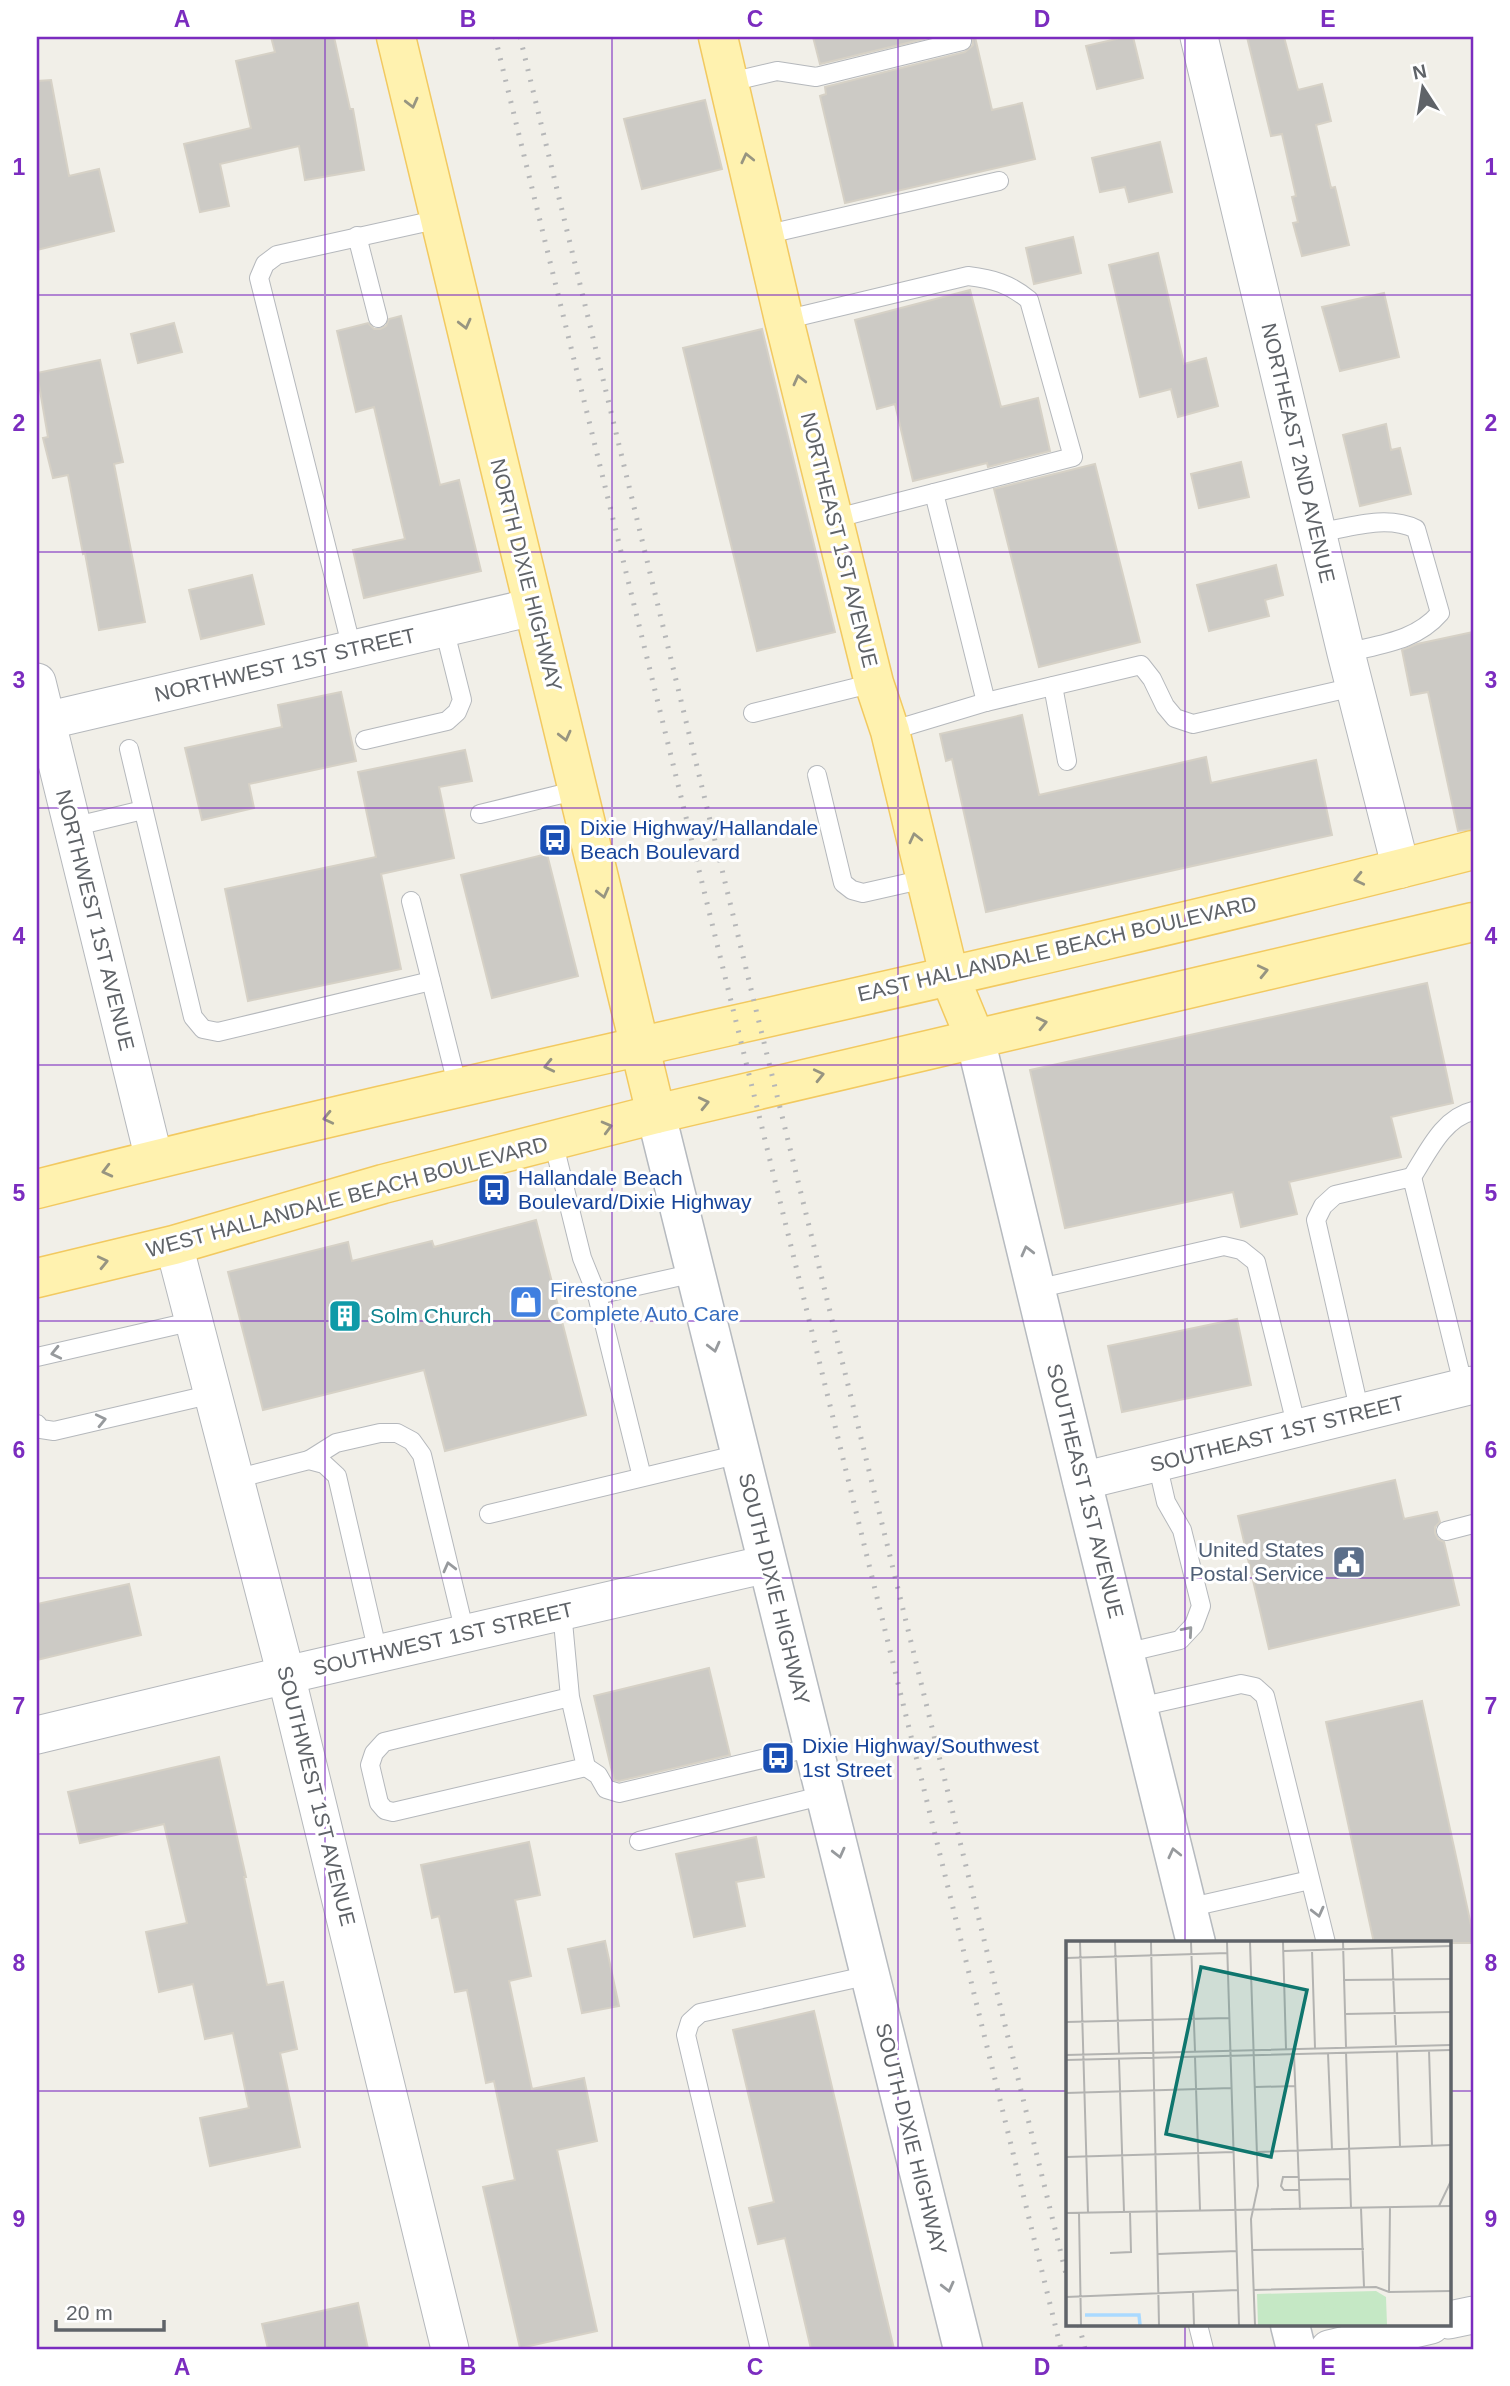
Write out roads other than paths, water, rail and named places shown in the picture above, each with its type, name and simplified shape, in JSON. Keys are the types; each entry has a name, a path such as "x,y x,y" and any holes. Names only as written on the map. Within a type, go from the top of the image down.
{"main road":[{"name":"NORTH DIXIE HIGHWAY","path":"396,37 656,1114"},
{"name":"NORTHEAST 1ST AVENUE","path":"718,37 784,320 874,683 890,731 949,975 975,1038"},
{"name":"EAST HALLANDALE BEACH BOULEVARD","path":"640,1045 949,975 1473,850"},
{"path":"656,1114 1473,922"},
{"name":"SOUTHEAST 1ST AVENUE","path":"975,1038 1192,1926"},
{"path":"37,1189 640,1045"},
{"name":"WEST HALLANDALE BEACH BOULEVARD","path":"37,1278 174,1245 383,1184 656,1114"},
{"name":"SOUTH DIXIE HIGHWAY","path":"656,1114 963,2349"},
{"path":"1290,2326 1296,2349"}],"street":[{"name":"NORTHEAST 2ND AVENUE","path":"1199,37 1350,670 1401,869"},
{"name":"NORTHWEST 1ST STREET","path":"41,722 533,607"},
{"name":"NORTHWEST 1ST AVENUE","path":"37,682 41,722 72,827 154,1159"},
{"name":"SOUTHWEST 1ST AVENUE","path":"174,1245 286,1675 450,2349"},
{"name":"SOUTHEAST 1ST STREET","path":"1082,1481 1469,1387"},
{"name":"SOUTHWEST 1ST STREET","path":"37,1735 767,1564"},
{"path":"1450,2320 1473,2315"},
{"path":"1329,2349 1386,2330 1422,2326"}],"lane":[{"path":"730,82 777,71 816,77 962,41"},
{"path":"764,235 999,181"},
{"path":"352,649 259,278 265,264 277,254 440,219"},
{"path":"357,236 378,318"},
{"path":"784,320 968,276 991,279 1013,287 1029,300 1073,457 833,519"},
{"path":"934,493 986,702"},
{"path":"890,731 986,702 1141,665 1175,718 1193,724 1350,670 1416,634 1440,613 1416,529 1392,521 1317,533"},
{"path":"365,740 447,721 457,712 462,701 444,628"},
{"path":"754,713 874,683"},
{"path":"1052,686 1067,761"},
{"path":"129,749 194,1017 202,1029 218,1032 431,981"},
{"path":"817,775 843,883 852,890 863,893 925,879"},
{"path":"480,814 578,790"},
{"path":"72,827 144,810"},
{"path":"411,901 458,1088"},
{"path":"1360,1413 1316,1220 1323,1206 1335,1195 1412,1177 1446,1126 1464,1113 1473,1111"},
{"path":"553,1141 582,1258 597,1294 642,1477"},
{"path":"1412,1177 1469,1387"},
{"path":"1036,1289 1224,1245 1241,1250 1256,1262 1297,1428"},
{"path":"597,1294 695,1273"},
{"path":"37,1357 194,1321"},
{"path":"37,1424 41,1429 54,1431 213,1394"},
{"path":"235,1479 309,1460 336,1443 380,1433 397,1433 412,1440 422,1455 465,1633"},
{"path":"489,1514 740,1454"},
{"path":"309,1460 324,1464 337,1475 378,1653"},
{"path":"1125,1653 1180,1640 1194,1625 1201,1606 1182,1530 1166,1502 1157,1463"},
{"path":"1446,1531 1473,1524"},
{"path":"562,1611 570,1697 586,1767 598,1775 606,1789 619,1793 813,1747"},
{"path":"1139,1707 1241,1684 1255,1687 1265,1696 1325,1941"},
{"path":"570,1697 384,1742 374,1753 370,1765 379,1803 385,1810 393,1812 586,1767"},
{"path":"639,1841 825,1795"},
{"path":"1192,1926 1310,1880"},
{"path":"760,2349 686,2035 690,2022 700,2013 870,1975"},
{"path":"1198,2326 1204,2349"}],"railway":[{"path":"495,37 1061,2349"},
{"path":"520,37 1066,2274"},
{"path":"1079,2326 1085,2349"}],"place":[{"name":"Dixie Highway/Hallandale Beach Boulevard","path":"555,840"},
{"name":"Hallandale Beach Boulevard/Dixie Highway","path":"494,1190"},
{"name":"Firestone Complete Auto Care","path":"526,1302"},
{"name":"Solm Church","path":"345,1316"},
{"name":"United States Postal Service","path":"1349,1562"},
{"name":"Dixie Highway/Southwest 1st Street","path":"778,1758"}]}
